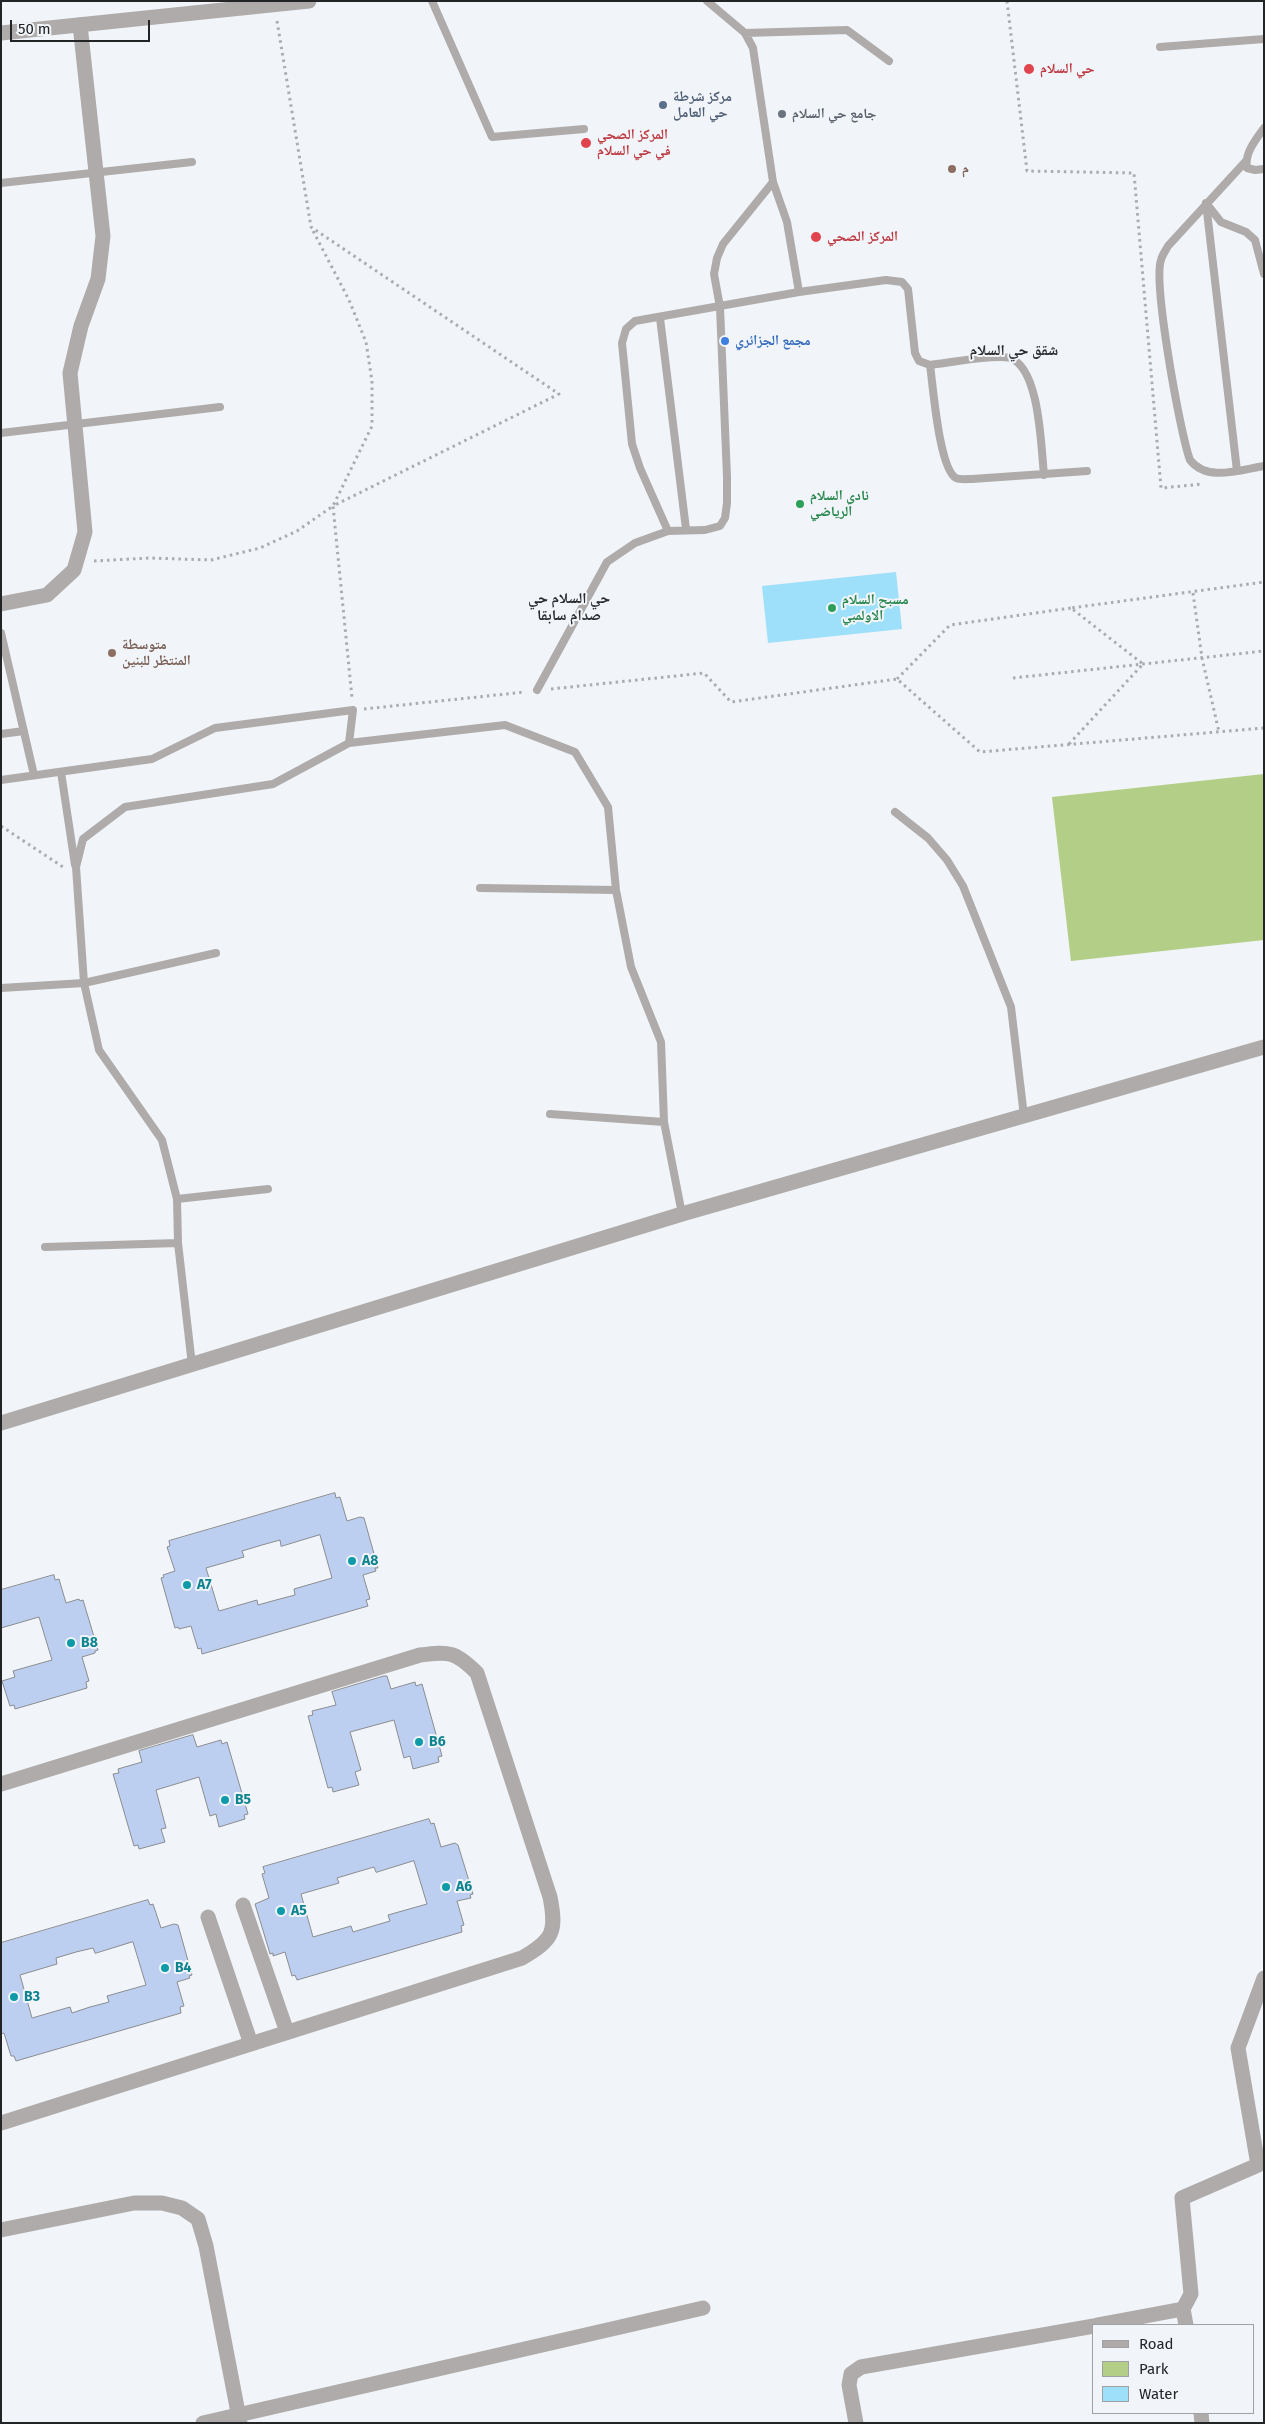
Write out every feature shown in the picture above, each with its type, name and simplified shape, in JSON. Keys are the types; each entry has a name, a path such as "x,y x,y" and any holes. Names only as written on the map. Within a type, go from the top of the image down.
{"street":[{"path":"1,33 309,1"},
{"path":"1,604 47,595 74,570 85,532 73,424 70,373 81,326 98,279 103,236 80,25"},
{"path":"1,1423 682,1214 1264,1047"},
{"path":"1,1784 420,1655 447,1651 462,1658 477,1673 487,1698 550,1897 554,1917 552,1934 540,1948 522,1958 251,2044 2,2120"},
{"path":"243,1905 287,2032"},
{"path":"208,1917 251,2044"},
{"path":"1186,2324 1183,2309 1191,2294 1182,2198 1261,2166 1238,2048 1264,1978"},
{"path":"1,2230 134,2203 162,2203 182,2208 198,2219 206,2246 239,2419"},
{"path":"203,2423 239,2419 703,2308"},
{"path":"1105,2324 1183,2309"},
{"path":"856,2423 849,2385 851,2374 861,2366 1092,2327"}],"lane":[{"path":"432,1 492,137 584,129"},
{"path":"707,1 745,33 753,48 773,182 787,222 798,292"},
{"path":"745,33 847,30 889,61"},
{"path":"1160,47 1264,39"},
{"path":"1264,128 1253,144 1246,161 1168,246 1160,260 1160,282 1173,376 1190,460 1196,467 1210,474 1264,466"},
{"path":"1246,161 1247,168 1255,170 1264,169"},
{"path":"1,183 192,162"},
{"path":"537,690 607,562 635,543 668,531 686,529 705,530 720,526 724,518 727,503 720,307 714,274 717,258 723,244 773,182"},
{"path":"1206,203 1221,222 1252,235 1264,274"},
{"path":"1206,203 1237,471"},
{"path":"668,531 640,468 632,444 622,343 626,329 635,321 798,292 886,280 902,282 908,289 915,353 919,361 930,365 1010,358 1019,364 1033,386 1044,475"},
{"path":"660,318 686,529"},
{"path":"930,365 943,454 949,471 956,478 972,479 1086,471"},
{"path":"1,433 220,407"},
{"path":"1,633 34,775"},
{"path":"1,780 152,759 215,728 353,710 349,743"},
{"path":"192,1365 178,1243 178,1198 162,1140 99,1050 84,983 76,867 83,839 125,806 273,784 349,743 505,725 575,752 608,807 616,890 631,967 661,1042 664,1122 682,1214"},
{"path":"1,734 24,731"},
{"path":"61,772 77,876"},
{"path":"895,812 928,838 948,860 963,886 1011,1007 1024,1116"},
{"path":"480,888 616,890"},
{"path":"1,988 84,983 216,953"},
{"path":"550,1114 664,1122"},
{"path":"178,1198 268,1189"},
{"path":"45,1246 178,1243"}],"path":[{"path":"1007,1 1027,171 1134,173 1161,488 1208,484"},
{"path":"274,5 311,227 349,300 366,342 372,381 372,426 334,506 353,710 704,673 731,702 896,679 950,625 1264,582"},
{"path":"74,570 98,559 211,560 260,548 297,532 334,506 560,394 311,227"},
{"path":"1193,593 1202,658 1220,732"},
{"path":"1071,608 1143,664"},
{"path":"1013,678 1264,651"},
{"path":"1069,744 1143,664"},
{"path":"896,679 980,752 1264,728"},
{"path":"1,826 77,876"}],"green space":[{"path":"1264,774 1264,940 1071,961 1052,797"}],"water":[{"name":"مسبح السلام الاولمبي","path":"896,572 902,629 768,643 762,586"}],"building":[{"path":"335,1493 336,1498 340,1497 347,1521 360,1517 364,1518 378,1568 375,1568 376,1571 363,1575 370,1599 366,1600 368,1606 202,1654 201,1648 198,1649 191,1626 175,1628 161,1578 164,1577 163,1575 175,1571 167,1547 170,1546 169,1541","holes":["320,1535 332,1578 294,1589 295,1595 258,1605 257,1600 219,1611 206,1568 244,1557 242,1551 262,1545 280,1540 281,1546"]},
{"name":"B8","path":"54,1575 55,1580 59,1579 66,1603 79,1599 80,1601 83,1600 98,1650 95,1653 82,1657 89,1681 86,1682 87,1688 15,1709 14,1705 10,1706 2,1681 15,1677 13,1671 52,1660 39,1617 1,1628 1,1590"},
{"name":"B6","path":"387,1676 391,1689 415,1682 416,1686 422,1684 442,1756 438,1757 439,1762 413,1769 410,1756 404,1758 394,1720 350,1732 361,1770 355,1772 359,1785 333,1792 332,1787 328,1788 308,1716 313,1715 312,1711 336,1705 332,1692"},
{"name":"B5","path":"193,1735 197,1747 221,1740 222,1744 227,1742 248,1814 244,1815 245,1819 219,1827 216,1814 210,1816 199,1777 156,1790 166,1828 161,1829 165,1842 139,1849 138,1845 134,1846 113,1774 119,1773 118,1769 142,1762 139,1751"},
{"path":"429,1819 431,1824 434,1823 441,1847 455,1843 458,1845 473,1894 470,1895 471,1898 457,1901 464,1925 461,1926 462,1932 297,1980 295,1975 292,1976 285,1952 273,1956 273,1953 270,1954 255,1904 269,1898 262,1874 265,1873 263,1867","holes":["414,1861 427,1904 388,1915 390,1921 353,1932 351,1926 313,1937 301,1894 339,1883 337,1878 374,1867 376,1872"]},
{"path":"148,1900 150,1905 153,1904 161,1928 174,1924 178,1925 192,1975 189,1976 190,1978 177,1982 184,2006 180,2007 181,2013 16,2061 14,2056 11,2056 4,2033 1,2034 1,1943","holes":["133,1942 146,1985 107,1996 109,2002 72,2013 70,2007 32,2018 20,1975 57,1964 56,1958 76,1952 93,1948 95,1953"]}],"place":[{"name":"حي السلام","path":"1029,69"},
{"name":"مركز شرطة حي العامل","path":"663,105"},
{"name":"جامع حي السلام","path":"782,114"},
{"name":"المركز الصحي في حي السلام","path":"586,143"},
{"name":"م","path":"952,169"},
{"name":"المركز الصحي","path":"816,237"},
{"name":"مجمع الجزائري","path":"725,341"},
{"name":"نادي السلام الرياضي","path":"800,504"},
{"name":"مسبح السلام الاولمبي","path":"832,608"},
{"name":"متوسطة المنتظر للبنين","path":"112,653"},
{"name":"A8","path":"352,1561"},
{"name":"A7","path":"187,1585"},
{"name":"B8","path":"71,1643"},
{"name":"B6","path":"419,1742"},
{"name":"B5","path":"225,1800"},
{"name":"A6","path":"446,1887"},
{"name":"A5","path":"281,1911"},
{"name":"B4","path":"165,1968"},
{"name":"B3","path":"14,1997"}],"district":[{"name":"شقق حي السلام","path":"1014,351"},
{"name":"حي السلام حي صدام سابقا","path":"569,608"}]}
